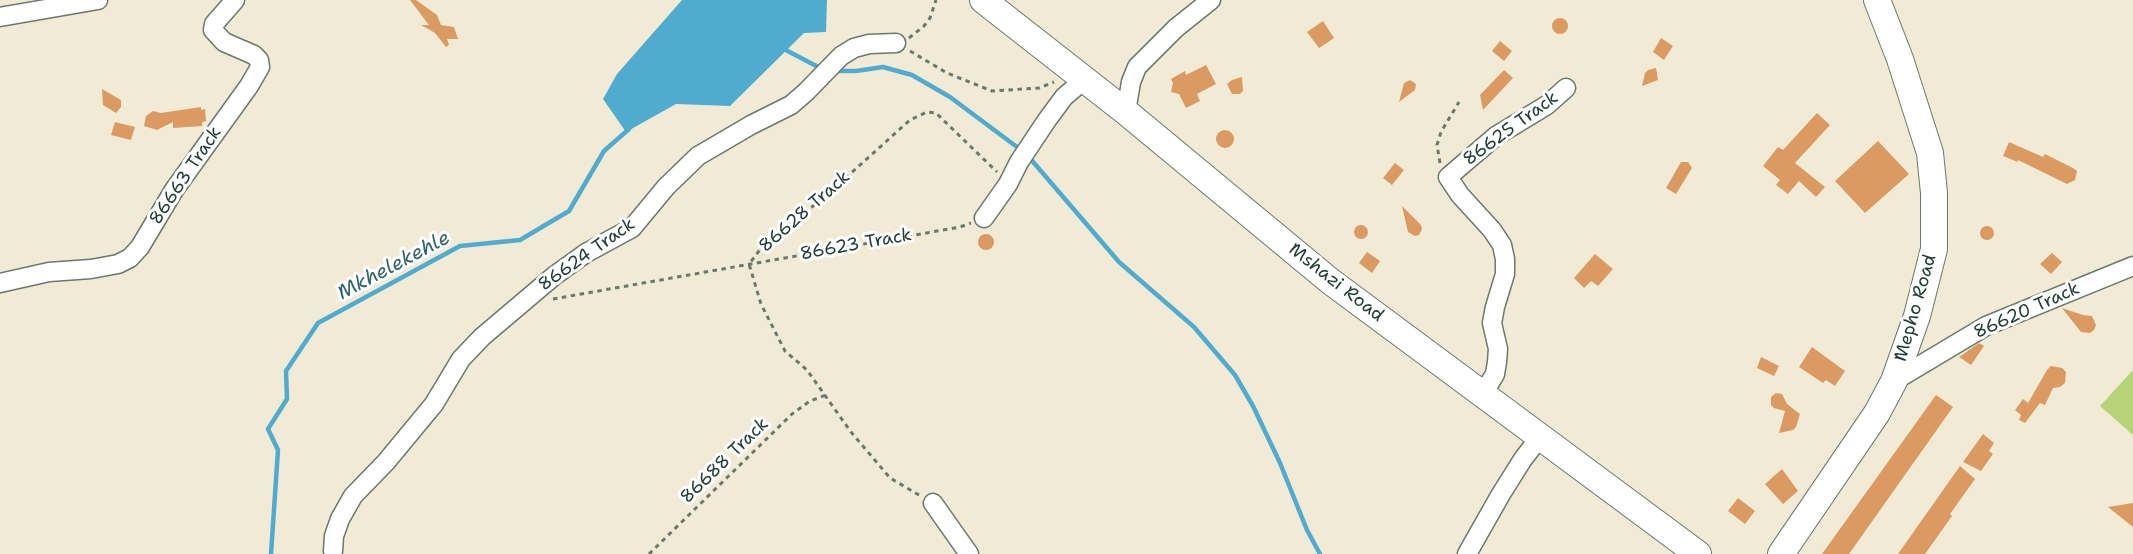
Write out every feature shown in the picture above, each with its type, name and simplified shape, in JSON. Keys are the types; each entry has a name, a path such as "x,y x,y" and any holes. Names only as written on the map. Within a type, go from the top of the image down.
{"street":[{"path":"0,17 98,0"},
{"name":"86663 Track","path":"0,283 49,272 92,269 118,264 130,258 140,247 174,190 249,86 260,67 259,60 254,55 224,42 213,30 214,24 235,0"},
{"name":"Mshazi Road","path":"983,0 1126,112 1330,281 1698,554"},
{"path":"1126,112 1131,82 1137,67 1176,28 1211,0"},
{"name":"Mepho Road","path":"1781,554 1877,413 1894,381 1917,316 1934,249 1934,193 1930,153 1900,59 1877,0"},
{"name":"86624 Track","path":"333,551 334,536 340,519 353,496 386,462 434,404 461,359 482,337 554,276 586,253 632,228 666,187 698,156 791,105 841,56 854,48 869,44 896,43"},
{"path":"984,218 1008,184 1019,162 1047,120 1080,76"},
{"name":"86625 Track","path":"1484,394 1495,374 1497,362 1498,349 1492,323 1505,274 1505,259 1502,245 1492,230 1460,195 1448,177 1496,136 1547,105 1566,88"},
{"name":"86620 Track","path":"1894,381 1986,326 2133,267"},
{"path":"1467,554 1501,494 1540,437"},
{"path":"933,503 969,554"}],"path":[{"path":"896,43 913,36 924,26 930,18 936,0"},
{"path":"896,43 947,73 992,91 1040,88 1080,76"},
{"path":"1448,177 1438,159 1437,145 1441,132 1459,102"},
{"name":"86628 Track","path":"933,503 890,478 851,432 807,370 785,351 761,304 749,264 759,251 830,192 910,120 927,111 936,113 1008,184"},
{"name":"86623 Track","path":"521,304 960,227 984,218"},
{"name":"86688 Track","path":"649,554 792,414 810,401 826,395"}],"green space":[{"path":"2133,370 2133,435 2100,406"}],"water":[{"path":"682,0 827,0 826,32 804,33 730,106 676,104 626,132 603,99 617,74"}],"building":[{"path":"410,0 416,0 437,15 441,25 454,27 458,39 447,39 449,45 446,47 435,33 421,25 429,25"},
{"path":"1560,18 1566,20 1568,26 1566,32 1560,34 1554,32 1552,26 1554,20"},
{"path":"1323,21 1334,38 1319,48 1307,32"},
{"path":"1661,38 1673,46 1664,60 1653,52"},
{"path":"1500,41 1512,51 1504,61 1492,51"},
{"path":"1206,65 1216,84 1197,94 1200,101 1186,108 1179,94 1171,92 1173,83 1171,79 1185,71 1186,75"},
{"path":"1656,68 1658,80 1642,86 1645,73"},
{"path":"1504,70 1513,78 1483,110 1480,95"},
{"path":"1242,77 1243,91 1240,94 1232,94 1227,84"},
{"path":"1410,80 1416,84 1415,90 1399,102 1404,83"},
{"path":"102,89 121,100 121,107 116,113 103,105"},
{"path":"201,107 201,110 205,109 206,121 202,122 202,126 173,128 173,122 157,130 144,126 146,116 153,111 161,113"},
{"path":"1817,113 1830,125 1795,163 1825,187 1816,197 1799,181 1788,194 1776,185 1780,180 1763,166 1778,147 1783,150"},
{"path":"115,122 135,127 131,140 111,135"},
{"path":"1225,130 1231,133 1234,139 1231,145 1225,148 1219,145 1216,139 1219,133"},
{"path":"1878,141 1909,174 1865,213 1835,181"},
{"path":"2009,142 2043,157 2045,154 2073,168 2077,171 2075,180 2067,184 2018,160 2018,162 2003,156"},
{"path":"1681,162 1688,162 1692,168 1676,194 1666,188"},
{"path":"1395,163 1404,170 1392,185 1383,178"},
{"path":"1402,206 1421,225 1419,235 1415,236 1408,232"},
{"path":"1358,225 1364,225 1368,232 1364,239 1358,239 1354,235 1354,229"},
{"path":"1984,226 1990,226 1994,233 1990,240 1984,240 1980,236 1980,230"},
{"path":"986,234 992,236 994,242 992,248 986,250 980,248 978,242 980,236"},
{"path":"1367,252 1380,261 1372,273 1359,263"},
{"path":"2052,253 2062,262 2051,274 2040,264"},
{"path":"1595,254 1613,269 1598,286 1591,281 1584,288 1574,278"},
{"path":"2062,308 2092,316 2096,325 2094,330 2090,333 2081,332"},
{"path":"1979,343 1984,346 1971,365 1959,357"},
{"path":"1812,347 1845,371 1835,386 1826,380 1823,383 1799,367"},
{"path":"1761,357 1779,366 1774,376 1757,368"},
{"path":"2051,366 2062,368 2066,372 2065,383 2053,388 2045,405 2040,403 2025,423 2019,420 2021,415 2015,410 2023,399 2028,403"},
{"path":"1776,393 1782,394 1787,404 1800,414 1793,430 1779,433 1785,411 1771,405 1771,397"},
{"path":"1936,395 1953,407 1849,554 1822,554"},
{"path":"1983,434 1994,443 1989,451 1993,454 1981,471 1963,462"},
{"path":"1960,466 1975,479 1950,514 1952,516 1925,554 1898,554"},
{"path":"1782,469 1798,491 1783,504 1765,484"},
{"path":"1738,498 1755,511 1745,524 1728,511"},
{"path":"2133,503 2133,527 2108,507"}],"waterway":[{"path":"782,48 822,69"},
{"path":"833,71 856,71 883,67 912,75 950,97 1021,150"},
{"name":"Mkhelekehle","path":"271,554 278,450 268,429 287,399 286,371 318,323 460,246 520,240 569,211 604,151 629,129"},
{"path":"1028,156 1119,262 1194,327 1235,375 1253,406 1280,463 1307,530 1320,554"}]}
